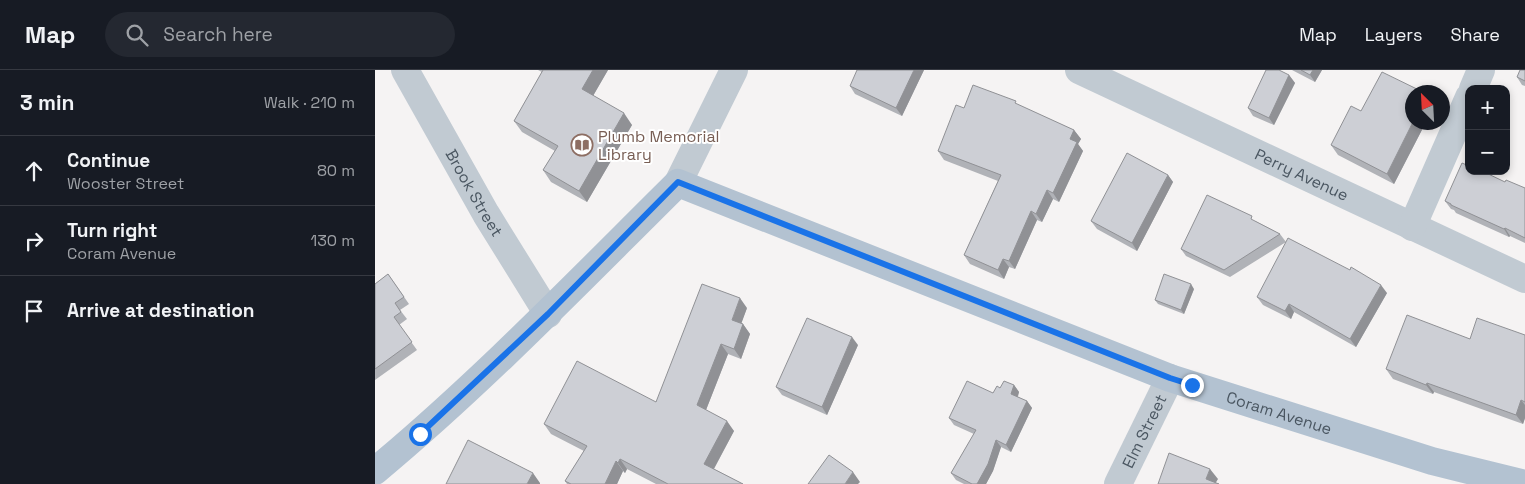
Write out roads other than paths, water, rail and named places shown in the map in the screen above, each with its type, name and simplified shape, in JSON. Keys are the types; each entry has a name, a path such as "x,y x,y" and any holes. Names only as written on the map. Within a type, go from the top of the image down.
{"main road":[{"path":"375,472 420,434 548,314 678,182"},
{"name":"Coram Avenue","path":"678,182 1170,378 1432,461 1525,484"}],"street":[{"name":"Brook Street","path":"405,70 486,214 548,314"},
{"path":"678,182 734,70"},
{"name":"Perry Avenue","path":"1079,70 1525,279"},
{"path":"1475,85 1481,70"},
{"path":"1412,227 1465,106"},
{"name":"Elm Street","path":"1119,484 1170,378"},
{"path":"1432,461 1467,484"}],"place":[{"name":"Plumb Memorial Library","path":"582,145"}]}
